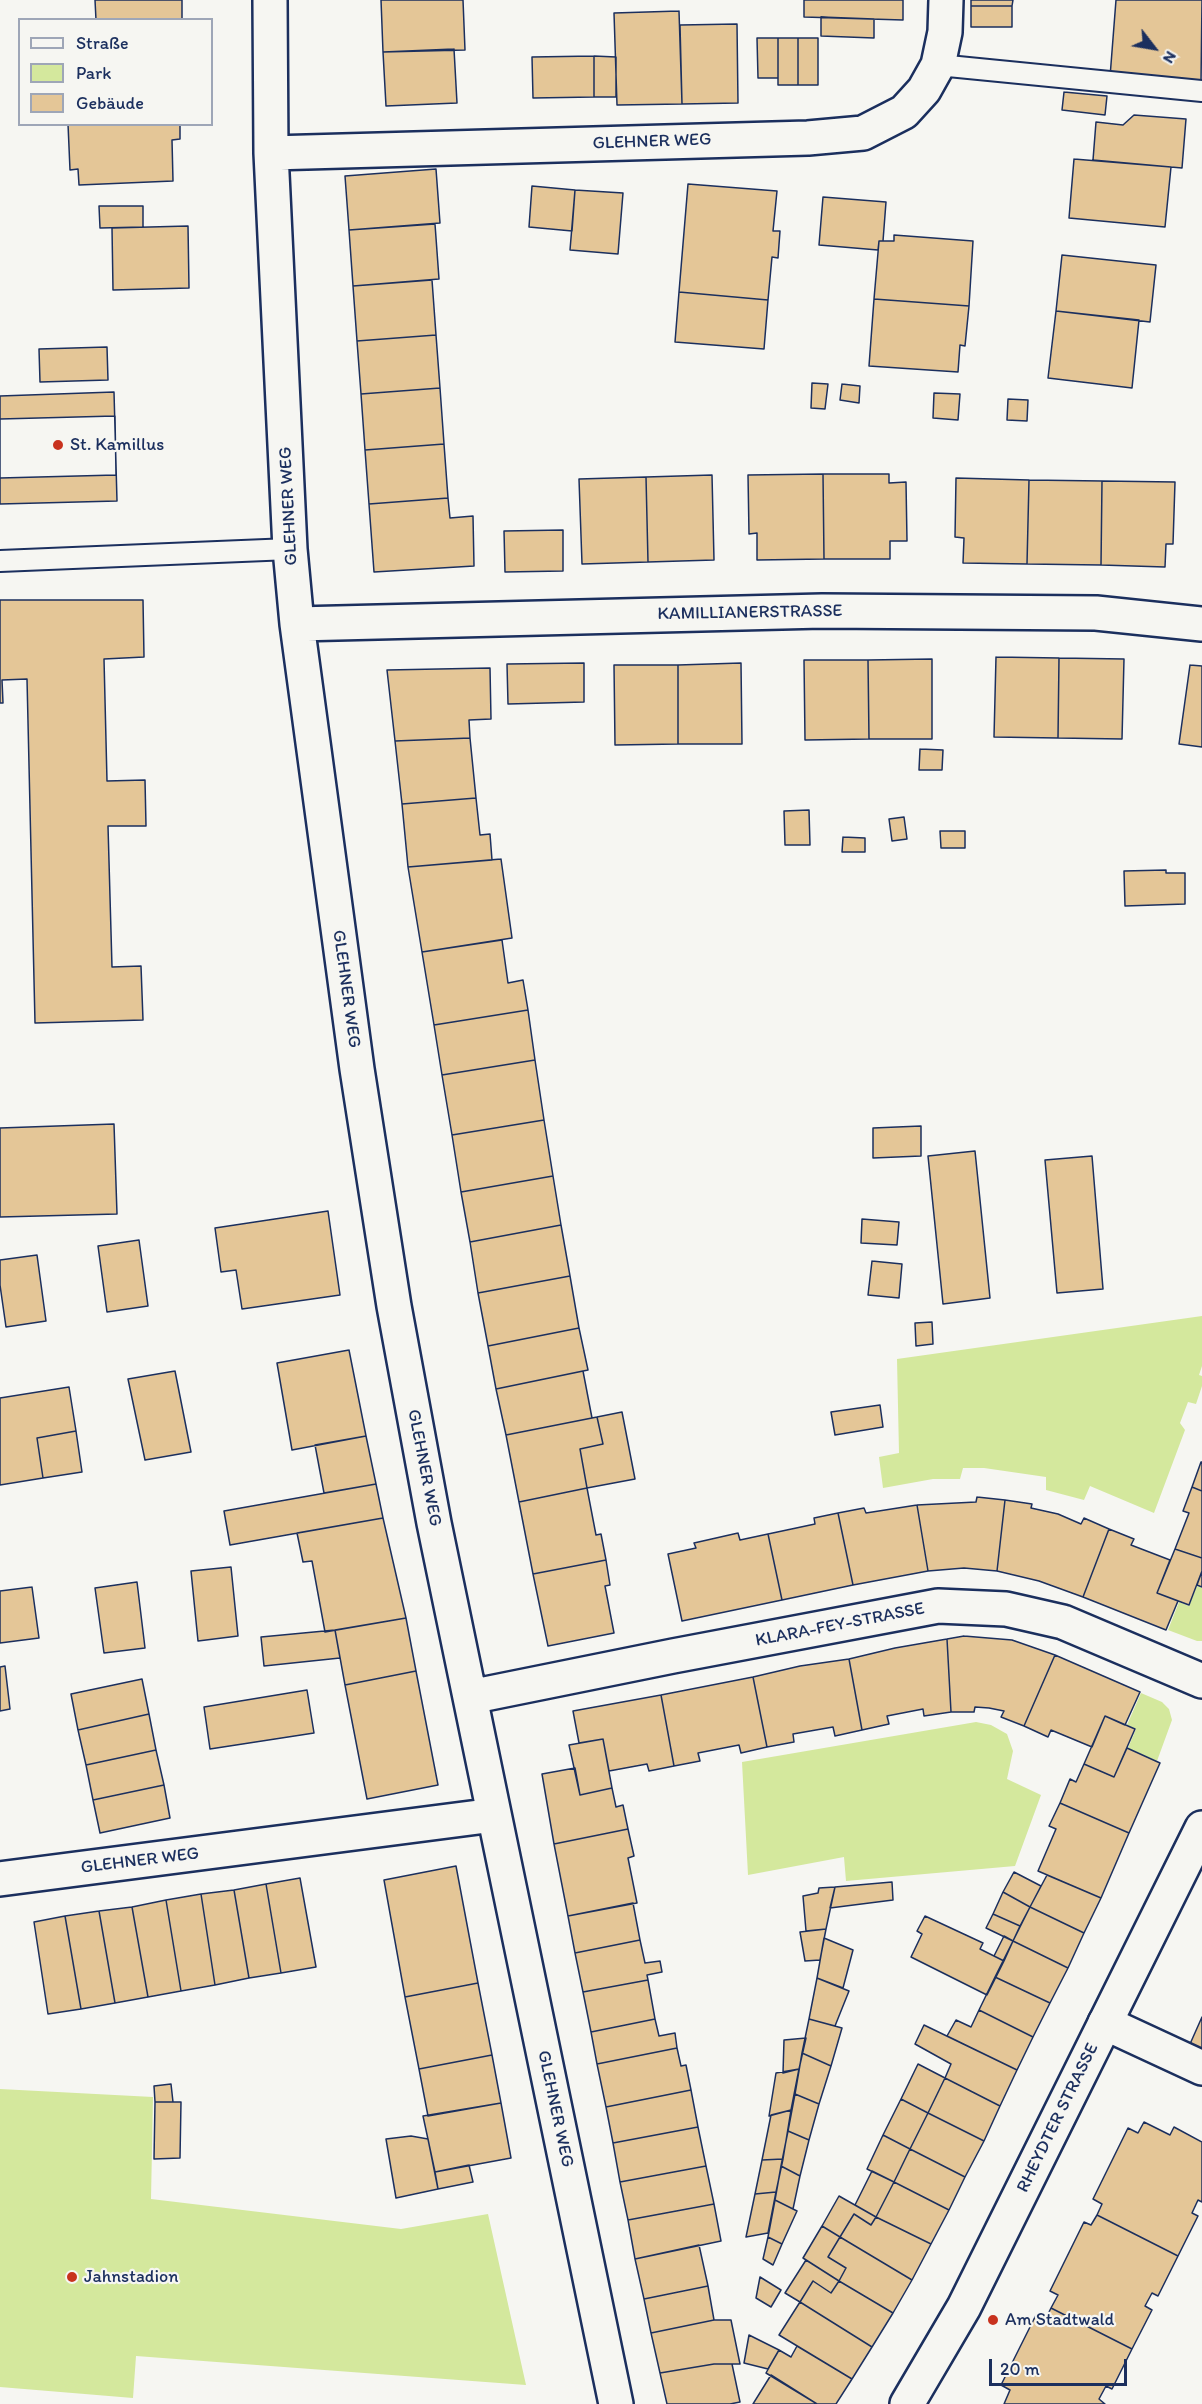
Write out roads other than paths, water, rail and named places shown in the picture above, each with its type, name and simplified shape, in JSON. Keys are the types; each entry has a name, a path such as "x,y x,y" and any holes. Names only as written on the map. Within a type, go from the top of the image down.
{"street":[{"name":"GLEHNER WEG","path":"270,0 271,153 290,549 297,624 355,1058 394,1306 434,1523 616,2404"},
{"name":"GLEHNER WEG","path":"271,153 808,138 863,133 904,112 924,90 938,65 945,32 946,0"},
{"name":"KAMILLIANERSTRASSE","path":"297,624 822,611 1096,613 1202,624"},
{"name":"KLARA-FEY-STRASSE","path":"470,1697 938,1606 1006,1609 1063,1622 1202,1682"},
{"name":"GLEHNER WEG","path":"0,1879 494,1815"},
{"name":"RHEYDTER STRASSE","path":"907,2404 964,2307 1202,1828"},
{"path":"1105,2024 1202,2068"}],"lane":[{"path":"938,65 1202,91"},
{"path":"0,561 290,549"}],"place":[{"name":"St. Kamillus","path":"58,445"},
{"name":"Jahnstadion","path":"72,2277"},
{"name":"Am Stadtwald","path":"993,2320"}]}
